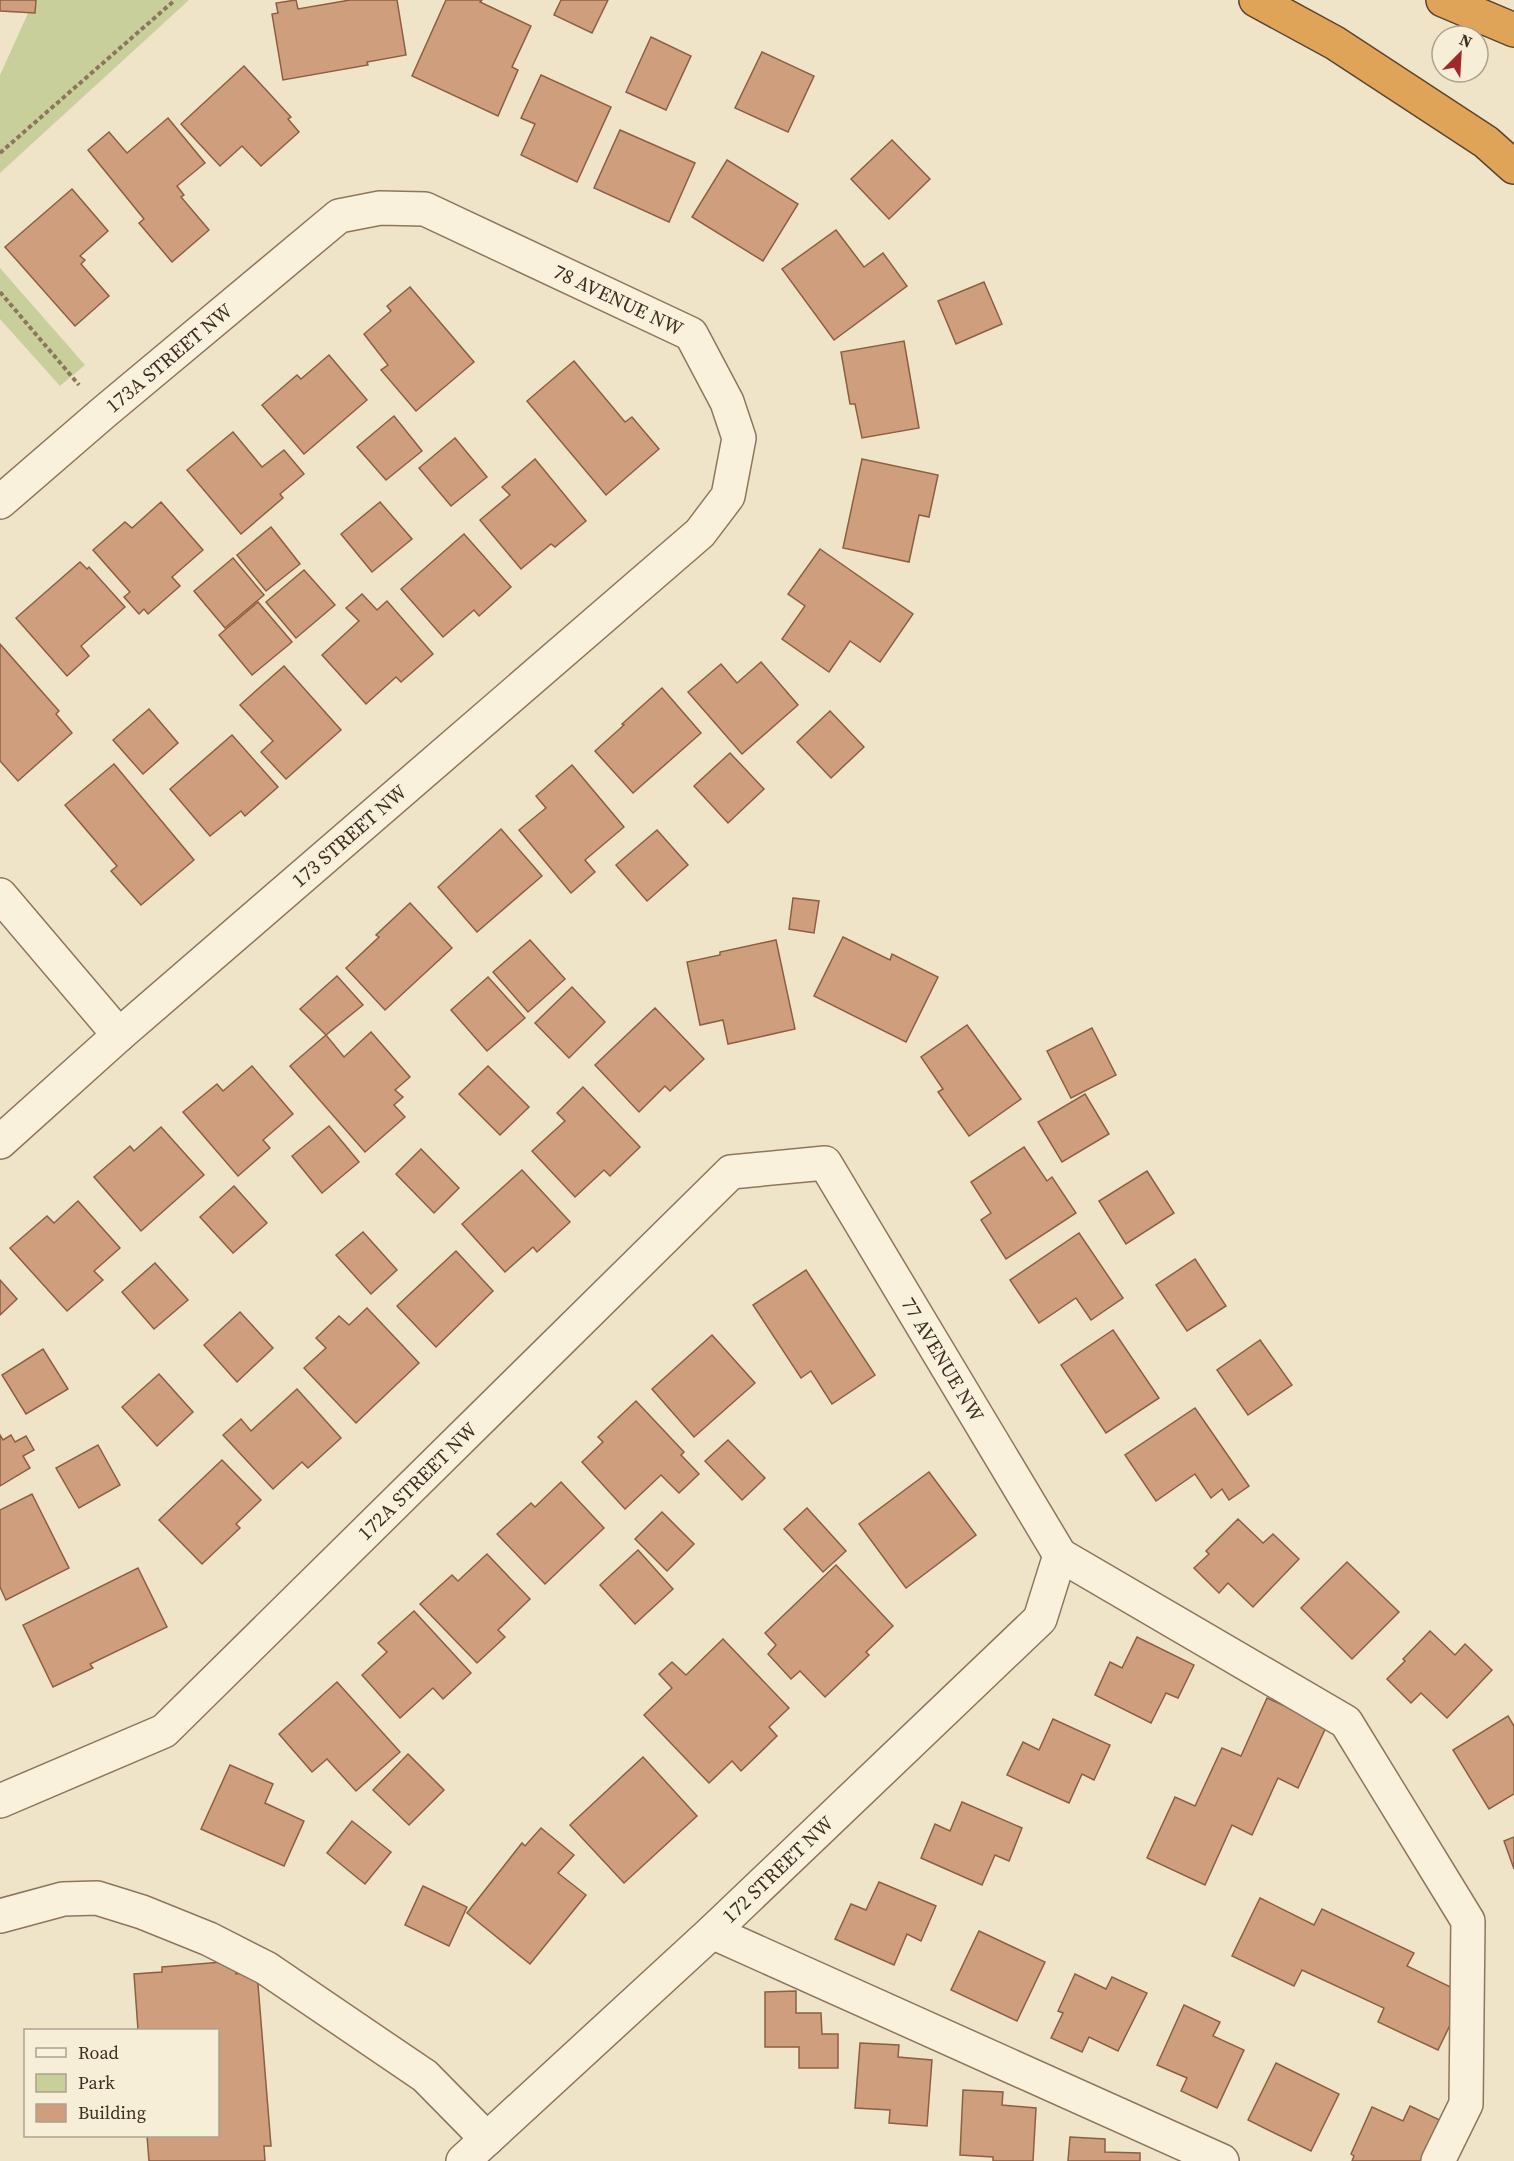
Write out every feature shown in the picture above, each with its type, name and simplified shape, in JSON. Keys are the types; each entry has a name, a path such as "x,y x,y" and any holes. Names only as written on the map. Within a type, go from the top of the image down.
{"highway":[{"path":"1256,0 1335,43 1485,142 1514,167"},
{"path":"1443,0 1514,30"}],"street":[{"name":"78 AVENUE NW","path":"339,216 380,208 425,209 691,334 727,402 739,438 728,496 700,533"},
{"name":"173A STREET NW","path":"0,502 339,216"},
{"name":"173 STREET NW","path":"0,1142 119,1035 700,533"},
{"path":"0,896 119,1035"},
{"name":"77 AVENUE NW","path":"825,1163 1059,1555"},
{"name":"172A STREET NW","path":"0,1801 164,1731 731,1172 825,1163"},
{"path":"1059,1555 1346,1722 1468,1921 1466,2104 1438,2161"},
{"name":"172 STREET NW","path":"463,2161 712,1932 1040,1618 1059,1555"},
{"path":"0,1916 63,1899 97,1898 142,1912 209,1939 266,1968 426,2076 487,2139"},
{"path":"712,1932 1222,2161"}],"path":[{"path":"0,153 175,0"},
{"path":"0,292 103,413"}],"green space":[{"path":"34,0 189,0 0,173 0,75"},
{"path":"0,268 85,365 60,386 0,319"}],"building":[{"path":"0,0 36,0 35,13 0,11"},
{"path":"296,0 298,9 350,0 397,0 406,55 367,62 368,65 283,80 272,14 278,13 276,3"},
{"path":"446,0 482,0 480,2 531,26 512,67 518,70 498,116 412,76"},
{"path":"561,0 608,0 592,33 554,15"},
{"path":"651,37 691,56 666,110 626,92"},
{"path":"762,52 814,76 788,132 735,108"},
{"path":"244,66 291,117 288,119 299,132 261,166 242,146 220,166 181,124"},
{"path":"541,75 611,107 577,182 521,155 535,124 521,118"},
{"path":"168,118 205,163 177,186 184,195 181,197 209,230 172,262 139,223 144,219 88,150 109,132 127,153"},
{"path":"620,130 695,163 669,222 594,188"},
{"path":"892,140 930,179 889,219 851,179"},
{"path":"727,160 798,204 763,261 692,217"},
{"path":"72,189 108,231 80,256 85,260 81,264 109,296 75,326 5,247"},
{"path":"836,230 864,267 883,253 907,286 834,340 782,269"},
{"path":"984,282 1002,324 956,344 938,301"},
{"path":"410,287 474,362 416,411 381,370 388,365 364,334 391,311 387,306"},
{"path":"904,341 919,428 862,438 855,404 850,404 841,352"},
{"path":"329,355 367,400 304,454 262,405 297,375 301,379"},
{"path":"574,361 625,422 632,417 659,449 606,495 527,401"},
{"path":"394,416 422,451 386,480 357,447"},
{"path":"233,432 262,467 284,450 304,474 280,494 283,498 241,534 187,470"},
{"path":"455,438 487,477 451,506 419,468"},
{"path":"535,459 586,521 555,547 551,544 521,569 480,520 510,495 502,487"},
{"path":"862,459 938,475 929,517 919,515 909,562 843,548"},
{"path":"161,502 203,550 172,577 180,586 148,614 144,609 139,614 124,597 130,592 93,550 125,522 132,528"},
{"path":"380,502 412,539 372,572 341,534"},
{"path":"271,527 300,564 266,591 237,555"},
{"path":"464,534 511,587 479,616 474,610 443,637 401,589"},
{"path":"820,549 913,614 880,662 850,641 829,672 782,639 805,606 788,594"},
{"path":"233,558 264,595 225,628 194,591"},
{"path":"80,562 87,569 89,567 125,607 81,646 89,656 67,676 16,618"},
{"path":"304,570 335,605 296,638 266,602"},
{"path":"362,594 377,610 387,601 433,654 401,682 396,677 366,704 322,655 359,621 346,608"},
{"path":"258,602 292,642 252,675 219,635"},
{"path":"0,644 59,711 56,714 72,733 18,781 0,761"},
{"path":"761,662 798,705 742,754 688,692 721,664 737,683"},
{"path":"284,666 341,730 286,779 261,752 273,741 240,705"},
{"path":"662,688 701,733 633,793 595,751"},
{"path":"149,709 178,743 143,774 113,740"},
{"path":"830,711 864,747 831,778 797,742"},
{"path":"232,735 278,787 245,816 241,811 210,836 170,789"},
{"path":"730,753 764,789 728,823 694,786"},
{"path":"114,764 194,860 141,905 111,871 117,866 65,805"},
{"path":"572,765 624,827 585,860 595,872 571,893 519,830 546,808 536,796"},
{"path":"501,829 542,876 477,932 438,887"},
{"path":"657,830 688,865 647,901 616,865"},
{"path":"793,898 819,901 814,933 789,929"},
{"path":"410,903 452,948 385,1010 346,968"},
{"path":"843,937 890,960 892,954 938,977 906,1042 814,996"},
{"path":"530,940 565,979 528,1012 493,972"},
{"path":"776,940 795,1029 728,1044 723,1020 700,1025 687,962"},
{"path":"337,976 363,1005 326,1035 300,1009"},
{"path":"488,977 525,1018 487,1051 451,1010"},
{"path":"572,987 605,1022 569,1058 535,1023"},
{"path":"655,1008 704,1059 670,1091 665,1086 639,1112 595,1065"},
{"path":"967,1025 1021,1099 969,1136 938,1092 943,1089 921,1057"},
{"path":"1092,1028 1116,1075 1071,1098 1047,1051"},
{"path":"371,1032 410,1077 395,1090 403,1097 394,1105 405,1117 365,1152 290,1066 326,1035 344,1057"},
{"path":"252,1066 293,1114 263,1140 270,1148 238,1176 183,1112 217,1084 223,1091"},
{"path":"488,1066 529,1107 500,1135 459,1094"},
{"path":"583,1087 640,1147 610,1176 604,1170 575,1197 532,1151 565,1121 557,1113"},
{"path":"1085,1094 1109,1134 1062,1162 1038,1122"},
{"path":"329,1126 359,1162 322,1193 292,1156"},
{"path":"161,1127 204,1175 141,1231 94,1177 130,1146 134,1151"},
{"path":"1024,1147 1047,1181 1052,1177 1076,1213 1006,1259 981,1220 991,1213 971,1182"},
{"path":"421,1149 459,1188 434,1213 396,1174"},
{"path":"522,1170 570,1222 537,1252 533,1247 505,1272 462,1224"},
{"path":"1147,1171 1174,1213 1126,1244 1099,1201"},
{"path":"234,1186 267,1223 233,1253 200,1217"},
{"path":"78,1201 120,1248 94,1271 103,1280 67,1311 10,1248 47,1216 54,1223"},
{"path":"363,1232 397,1270 371,1294 336,1255"},
{"path":"1079,1233 1123,1298 1091,1320 1076,1298 1039,1323 1010,1280"},
{"path":"456,1251 493,1291 436,1347 397,1306"},
{"path":"1195,1259 1226,1306 1187,1331 1156,1285"},
{"path":"155,1263 188,1300 154,1329 122,1292"},
{"path":"806,1270 875,1375 832,1404 811,1371 801,1378 753,1305"},
{"path":"0,1280 17,1299 0,1315"},
{"path":"367,1308 419,1363 356,1423 304,1368 326,1348 316,1338 339,1316 349,1325"},
{"path":"240,1312 273,1348 237,1382 204,1345"},
{"path":"1113,1330 1159,1398 1106,1433 1061,1365"},
{"path":"712,1335 755,1383 694,1437 652,1389"},
{"path":"1260,1340 1292,1385 1248,1415 1217,1370"},
{"path":"43,1349 68,1389 26,1414 2,1375"},
{"path":"159,1374 193,1412 157,1446 122,1407"},
{"path":"297,1389 341,1438 308,1468 302,1462 273,1489 223,1435 241,1419 251,1431"},
{"path":"636,1401 684,1452 681,1455 699,1474 679,1493 661,1475 625,1509 582,1462 603,1442 598,1437"},
{"path":"1195,1408 1249,1486 1229,1500 1222,1489 1211,1498 1195,1474 1156,1501 1125,1455"},
{"path":"0,1435 3,1440 11,1435 15,1442 26,1436 34,1450 23,1456 30,1468 0,1486"},
{"path":"728,1440 765,1478 742,1500 705,1461"},
{"path":"98,1445 120,1485 79,1508 56,1468"},
{"path":"222,1460 261,1500 236,1524 240,1528 202,1564 159,1520"},
{"path":"929,1472 976,1535 906,1588 859,1524"},
{"path":"561,1482 604,1528 545,1584 497,1534 531,1503 535,1507"},
{"path":"32,1494 69,1568 6,1600 0,1587 0,1510"},
{"path":"807,1508 846,1551 823,1572 784,1529"},
{"path":"662,1512 694,1544 667,1571 635,1539"},
{"path":"1238,1519 1263,1543 1273,1534 1299,1559 1253,1607 1228,1583 1219,1593 1194,1568 1209,1554 1206,1551"},
{"path":"638,1550 673,1589 635,1624 600,1585"},
{"path":"487,1554 530,1599 498,1630 505,1637 477,1663 420,1604 452,1575 458,1581"},
{"path":"1347,1562 1399,1612 1352,1659 1301,1608"},
{"path":"836,1565 893,1626 866,1652 869,1655 825,1697 800,1671 791,1679 768,1654 776,1645 765,1633"},
{"path":"138,1568 167,1627 90,1664 93,1668 53,1687 23,1625"},
{"path":"414,1611 471,1673 443,1699 433,1688 400,1718 362,1675 387,1652 378,1643"},
{"path":"1430,1631 1455,1655 1465,1644 1492,1670 1447,1718 1421,1693 1411,1703 1387,1679"},
{"path":"1137,1637 1194,1665 1178,1698 1166,1693 1151,1723 1095,1695 1110,1662 1122,1668"},
{"path":"723,1639 789,1708 769,1727 777,1736 741,1771 732,1761 709,1783 644,1715 672,1688 659,1674 672,1662 686,1675"},
{"path":"337,1682 400,1752 356,1791 327,1759 312,1772 279,1734"},
{"path":"1267,1698 1327,1725 1298,1788 1278,1778 1252,1835 1232,1825 1205,1885 1147,1858 1175,1797 1195,1806 1222,1748 1241,1756"},
{"path":"1508,1716 1514,1726 1514,1794 1489,1809 1453,1750"},
{"path":"1053,1719 1110,1745 1094,1780 1082,1774 1069,1803 1007,1775 1023,1742 1039,1750"},
{"path":"408,1754 444,1790 409,1825 373,1790"},
{"path":"643,1757 697,1816 624,1883 570,1825"},
{"path":"230,1765 273,1784 265,1803 304,1821 284,1866 201,1829"},
{"path":"962,1802 1022,1828 1009,1861 995,1855 982,1885 921,1858 935,1824 950,1831"},
{"path":"352,1821 391,1852 365,1884 327,1853"},
{"path":"541,1828 574,1855 558,1873 586,1895 530,1964 467,1913 522,1843 525,1846"},
{"path":"1514,1837 1514,1869 1504,1841"},
{"path":"879,1882 936,1906 921,1941 907,1934 894,1965 835,1939 851,1904 866,1910"},
{"path":"423,1886 467,1907 449,1946 405,1925"},
{"path":"1260,1898 1314,1925 1322,1909 1414,1953 1407,1966 1465,1994 1438,2050 1378,2022 1384,2008 1302,1970 1294,1986 1232,1956"},
{"path":"979,1931 1045,1962 1017,2021 951,1990"},
{"path":"234,1961 236,1974 257,1972 271,2146 264,2146 265,2161 149,2161 147,2137 219,2137 219,2029 138,2029 134,1974 162,1972 162,1967"},
{"path":"1075,1974 1106,1989 1112,1977 1147,1993 1118,2051 1089,2037 1082,2052 1051,2038 1063,2013 1058,2011"},
{"path":"796,1991 796,2013 821,2013 822,2034 838,2034 838,2068 799,2068 799,2047 765,2047 765,1992"},
{"path":"1184,2005 1220,2022 1213,2036 1244,2050 1217,2108 1181,2091 1187,2078 1157,2065"},
{"path":"860,2043 899,2045 898,2057 932,2060 927,2126 889,2123 890,2110 855,2108"},
{"path":"1276,2063 1339,2094 1311,2151 1248,2120"},
{"path":"963,2090 1003,2092 1002,2105 1036,2108 1033,2161 993,2161 993,2157 960,2155"},
{"path":"1410,2106 1444,2122 1426,2161 1352,2161 1354,2156 1351,2154 1372,2107 1403,2121"},
{"path":"1070,2137 1105,2139 1105,2152 1140,2153 1140,2161 1068,2161"}]}
